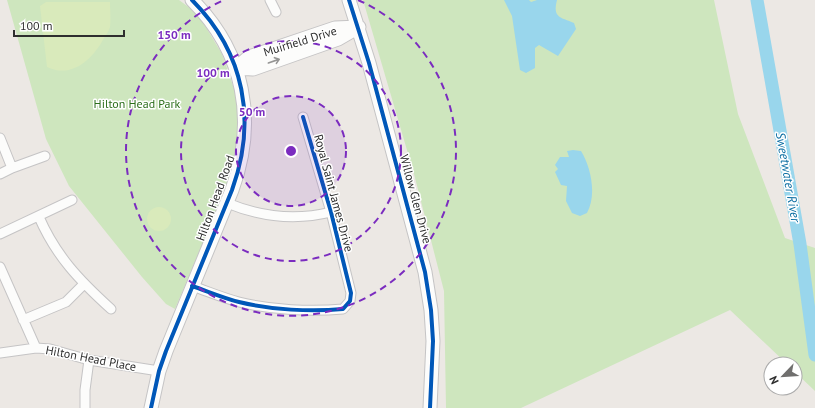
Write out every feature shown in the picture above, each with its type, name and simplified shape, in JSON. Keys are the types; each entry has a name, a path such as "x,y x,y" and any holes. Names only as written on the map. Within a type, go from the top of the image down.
{"street":[{"name":"Hilton Head Road","path":"152,408 159,371 192,286 227,203 240,164 245,134 244,102 236,68 220,36 192,0"},
{"path":"270,0 276,12"},
{"name":"Willow Glen Drive","path":"349,0 358,27 425,272 432,324 430,408"},
{"name":"Muirfield Drive","path":"236,68 249,57 334,28 358,27"},
{"name":"Royal Saint James Drive","path":"192,286 240,302 319,311 343,309 350,301 351,293 331,212 303,117"},
{"path":"0,138 12,168"},
{"path":"0,174 45,156"},
{"path":"0,234 72,200"},
{"path":"227,203 280,218 314,216 331,212"},
{"path":"38,217 63,260 84,284 111,309"},
{"path":"0,267 36,348"},
{"path":"24,320 66,302 84,284"},
{"name":"Hilton Head Place","path":"0,353 36,348 50,349 89,360 159,371"},
{"path":"85,408 85,390 89,360"}],"green space":[{"name":"Hilton Head Park","path":"7,0 179,0 198,14 222,54 239,103 239,134 231,176 175,309 166,304 142,277 69,186 46,139"},
{"path":"363,0 714,0 738,114 785,238 815,248 815,391 803,380 803,356 779,356 730,310 521,408 446,408 444,291 414,174"},
{"path":"46,2 110,2 110,27 108,31 88,60 73,69 56,70 47,67 40,6"},
{"path":"159,207 168,210 171,219 168,228 159,231 150,228 147,219 150,210"}],"water":[{"path":"504,0 529,0 531,2 537,0 557,0 557,14 574,23 576,29 558,56 539,45 535,48 535,68 526,73 520,70 512,16"},
{"path":"567,151 581,151 588,165 592,181 592,198 590,206 587,213 580,216 572,213 566,201 567,186 561,185 555,172 558,169 555,165 560,157 569,157"}],"waterway":[{"name":"Sweetwater River","path":"757,0 800,244 815,355"}],"cycle path":[{"path":"151,408 159,371 166,351 232,190 240,164 244,139 244,114 241,89 235,65 224,42 210,21 192,0"},
{"path":"349,0 369,63 425,272 431,310 433,341 430,408"},
{"path":"192,286 239,302 278,309 343,309 350,301 351,293 331,212 303,117"}]}
